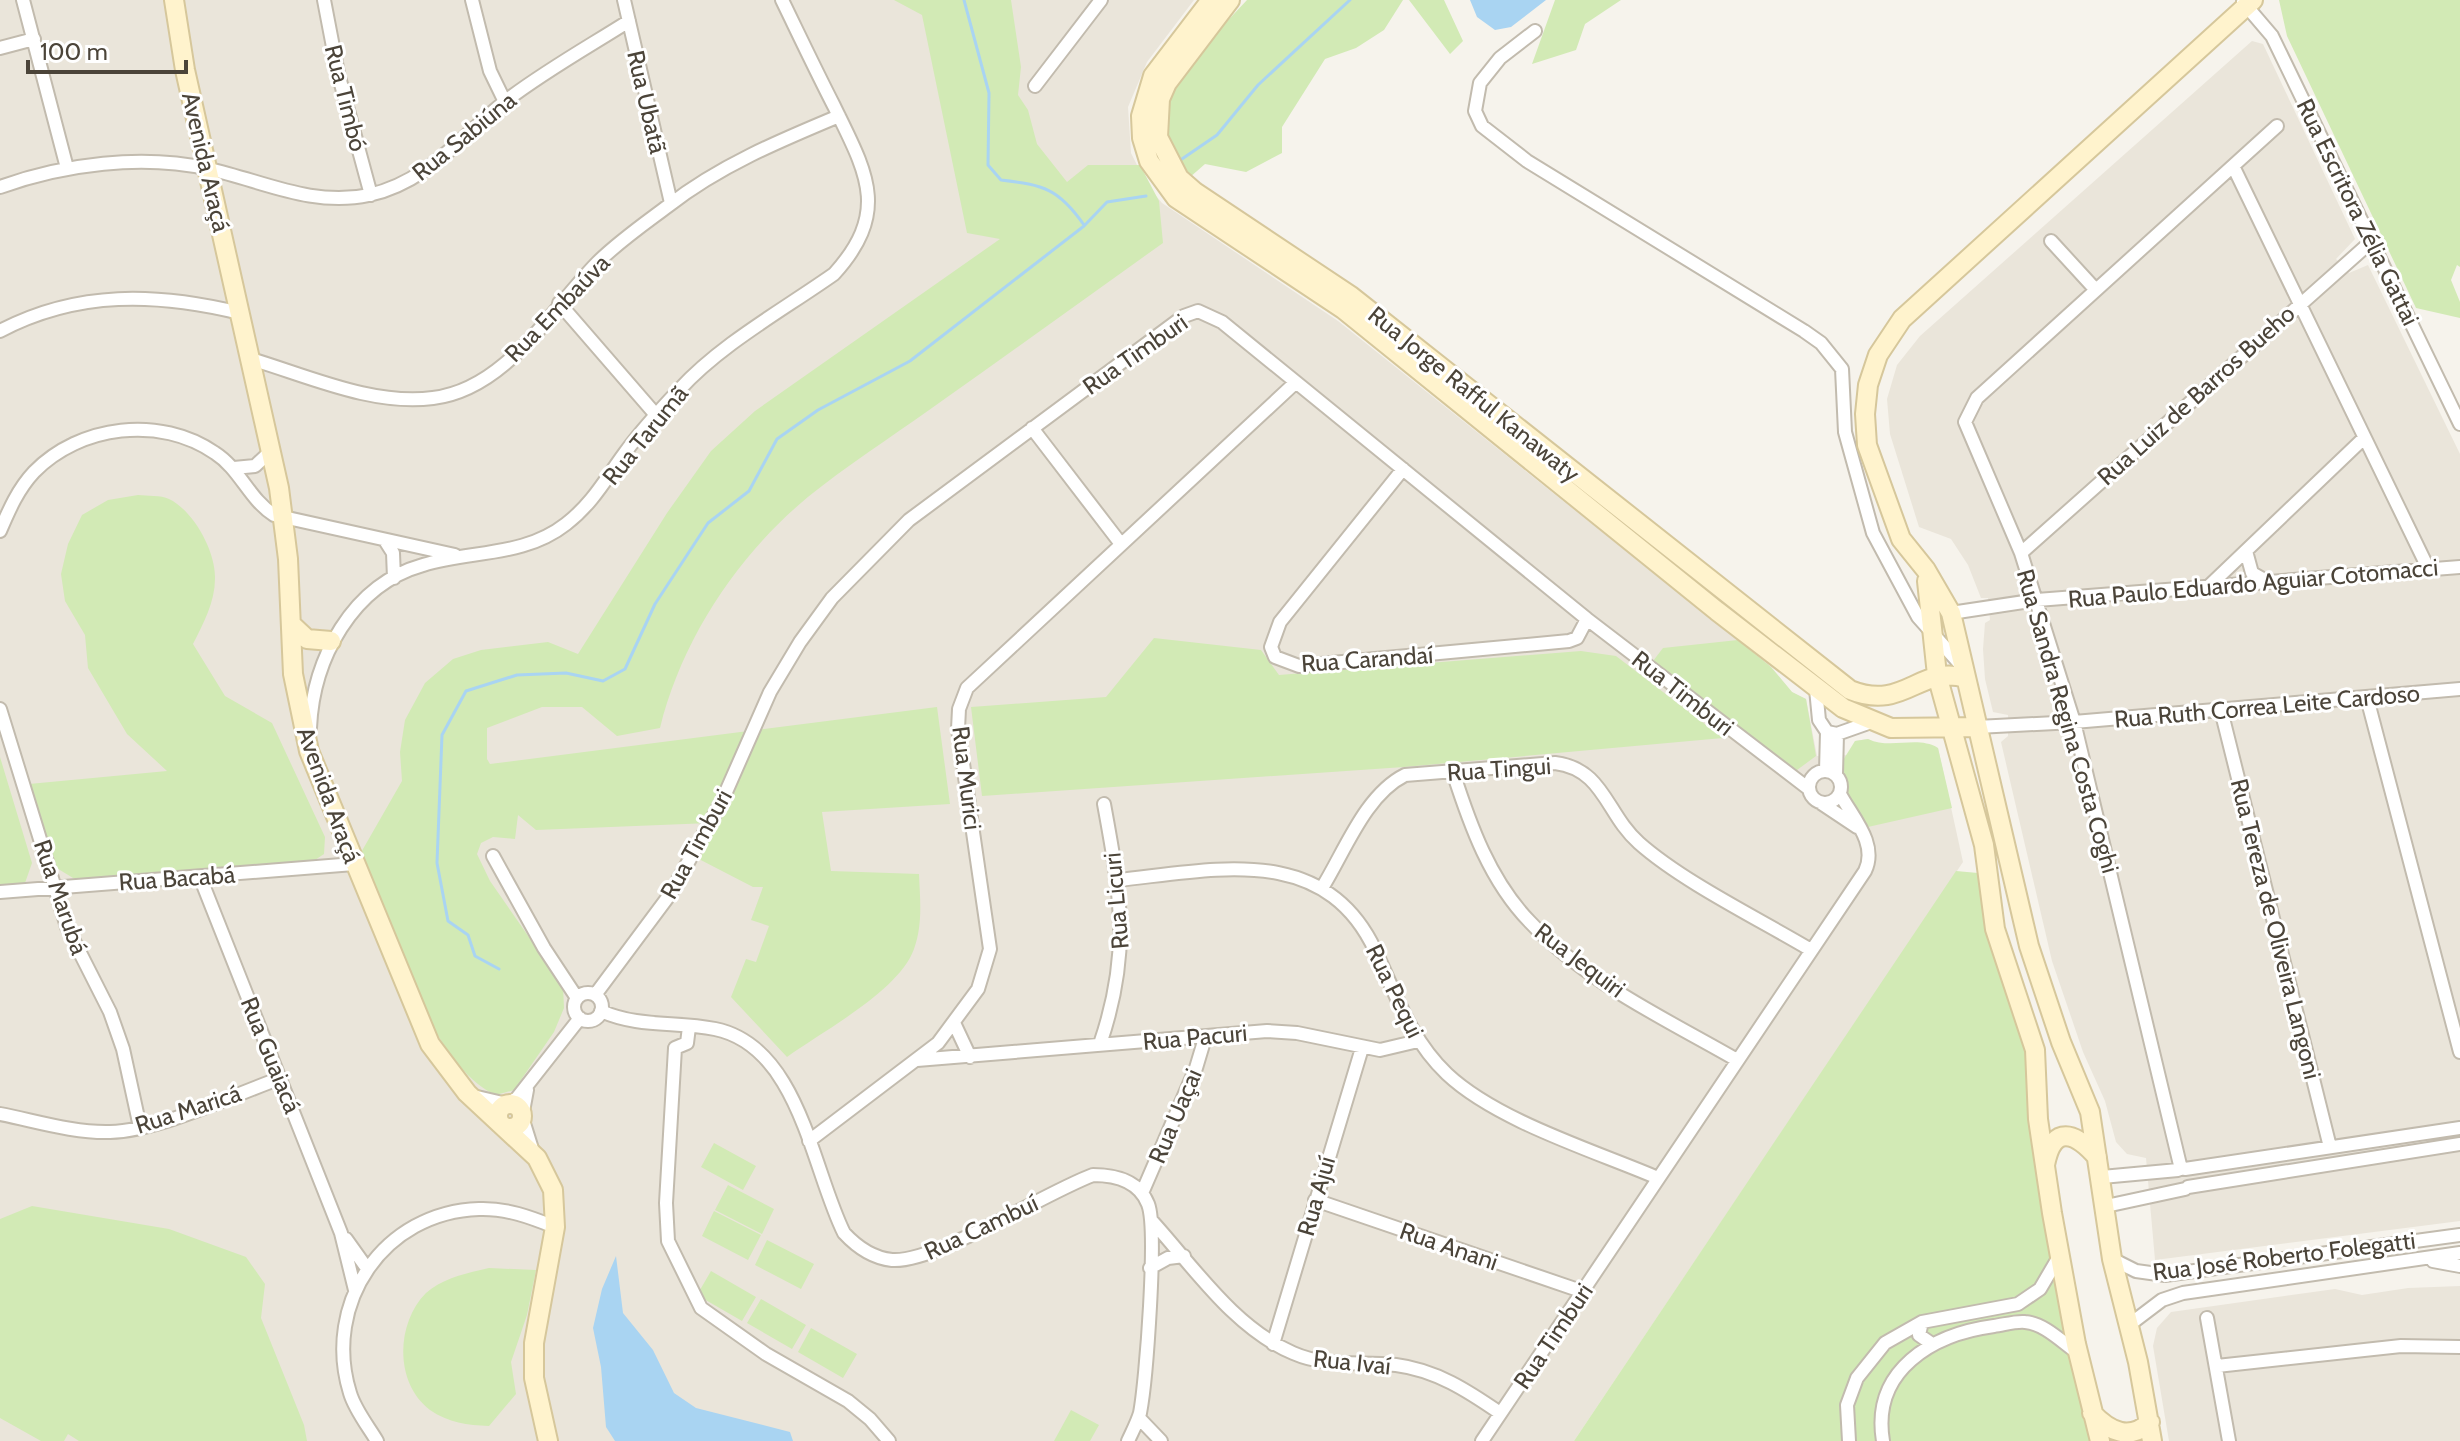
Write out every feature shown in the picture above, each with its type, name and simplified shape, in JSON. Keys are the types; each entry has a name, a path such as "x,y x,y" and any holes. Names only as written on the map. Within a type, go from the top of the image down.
{"main road":[{"name":"Avenida Araçá","path":"174,0 207,168 272,450 284,518 293,674 309,751 430,1044 467,1093 537,1158 553,1190 555,1227 534,1343 534,1378 548,1441"},
{"name":"Rua Jorge Rafful Kanawaty","path":"1211,0 1153,76 1145,95 1142,138 1149,161 1176,198 1343,309 1782,650 1850,690 1868,697 1884,699 1937,675"},
{"name":"Rua Jorge Rafful Kanawaty","path":"1230,0 1167,83 1160,99 1158,137 1179,178 1195,192 1351,296 1782,650 1816,689 1871,722 1891,728 1977,727"},
{"path":"2091,1411 2105,1426 2126,1436 2151,1432 2112,1259 2090,1112 2061,1042 2029,946 1951,613 1891,519 1867,445 1868,385 1878,355 1902,319 2247,2"},
{"path":"1926,570 1937,675 1984,845 1995,929 2035,1050 2038,1119 2045,1165 2078,1353 2100,1441"},
{"path":"291,624 307,639 331,641"},
{"path":"1937,675 1964,672"},
{"path":"507,1104 518,1106 522,1117 513,1127 502,1124 499,1113 507,1104"},
{"path":"2045,1165 2049,1148 2067,1135 2083,1141 2100,1168"}],"street":[{"path":"23,0 67,168"},
{"name":"Rua Timbó","path":"324,0 338,73 371,195"},
{"path":"472,0 490,71 505,102"},
{"name":"Rua Ubatã","path":"624,0 671,203"},
{"name":"Rua Tarumã","path":"309,751 317,677 331,641 369,595 421,565 502,552 536,542 565,525 606,484 623,455 691,379 834,274 854,252 864,228 867,178 782,0"},
{"path":"1035,86 1101,0"},
{"name":"Rua Escritora Zélia Gattai","path":"2247,2 2272,36 2460,424"},
{"name":"Rua Sabiúna","path":"0,187 67,168 161,164 207,168 305,197 343,199 371,195 418,176 505,102 629,21"},
{"path":"1535,31 1500,58 1480,83 1475,111 1482,126 1527,161 1804,331 1828,351 1842,369 1845,432 1873,533 1918,617 1964,672"},
{"path":"0,48 34,39"},
{"name":"Rua Embaúva","path":"251,359 388,398 436,398 468,388 519,351 600,260 671,203 758,150 839,116"},
{"name":"Rua Sandra Regina Costa Coghi","path":"2187,1188 2193,1179 2181,1170 2074,722 2021,553 1967,432 1969,408 2095,289 2234,168 2277,126"},
{"path":"2234,168 2428,568"},
{"name":"Rua Luiz de Barros Bueho","path":"2021,553 2373,240"},
{"path":"2051,241 2095,289"},
{"path":"0,331 48,310 99,299 147,296 240,313"},
{"path":"559,303 656,415"},
{"name":"Rua Timburi","path":"595,995 671,893 722,801 770,692 800,642 832,598 909,520 1184,316 1198,311 1222,322 1587,619 1809,789"},
{"name":"Rua Murici","path":"809,1141 917,1060 955,1025 978,989 990,949 958,729 959,709 967,688 1295,383"},
{"path":"1032,428 1121,544"},
{"path":"0,531 12,502 33,473 56,454 87,437 122,429 158,431 186,438 214,452 234,468 260,504 284,518 462,557"},
{"path":"2208,587 2364,438"},
{"path":"234,468 255,466 272,450"},
{"name":"Rua Carandaí","path":"1403,469 1280,622 1271,647 1275,657 1299,666 1569,641 1577,638 1587,619"},
{"path":"386,542 393,553 394,578"},
{"path":"2246,551 2252,573 2268,582"},
{"name":"Rua Paulo Eduardo Aguiar Cotomacci","path":"1951,613 2037,600 2460,567"},
{"path":"1816,689 1819,720 1832,733 1831,772 1841,784 1840,794 1832,802 1821,803"},
{"name":"Rua Ruth Correa Leite Cardoso","path":"1977,727 2074,722 2460,689"},
{"path":"2367,698 2460,1052"},
{"name":"Rua Marubá","path":"0,709 67,927 110,1012 123,1049 140,1127"},
{"name":"Rua Tereza de Oliveira Langoni","path":"2221,710 2329,1147 2324,1163"},
{"name":"Rua Jorge Rafful Kanawaty","path":"1832,733 1871,722"},
{"name":"Rua Tingui","path":"1322,888 1377,796 1390,783 1405,775 1555,763 1573,765 1588,774 1638,842 1811,950"},
{"name":"Rua Jequiri","path":"1453,772 1471,828 1497,877 1528,921 1568,957 1605,984 1737,1060"},
{"path":"1831,772 1815,774 1809,789 1813,798 1859,829"},
{"name":"Rua Timburi","path":"1482,1441 1869,862 1870,850 1840,794"},
{"name":"Rua Licuri","path":"1100,1044 1114,1004 1121,959 1118,880 1104,804"},
{"path":"493,856 544,948 577,998"},
{"name":"Rua Bacabá","path":"0,892 354,864"},
{"name":"Rua Pequi","path":"1118,880 1235,868 1271,870 1322,888 1362,925 1418,1041 1448,1075 1495,1108 1658,1178"},
{"name":"Rua Guaiacá","path":"200,877 341,1233 355,1290"},
{"path":"588,993 595,995 601,1002 601,1011 592,1020 580,1018 574,1006 577,998 588,993"},
{"path":"601,1011 632,1022 666,1026 668,1043 675,1048"},
{"path":"467,1093 507,1104 528,1086 580,1018"},
{"path":"955,1025 970,1057"},
{"name":"Rua Cambuí","path":"666,1026 717,1029 756,1049 775,1068 809,1141 844,1233 856,1245 889,1260 928,1254 1093,1175 1109,1175 1128,1181 1142,1193"},
{"path":"675,1048 687,1043 689,1027"},
{"name":"Rua Pacuri","path":"917,1060 1267,1031 1297,1033 1380,1050 1418,1041"},
{"name":"Rua Uaçai","path":"1142,1193 1196,1068 1205,1038"},
{"path":"675,1048 666,1203 668,1241 701,1308 766,1354 848,1401 870,1419 889,1441"},
{"name":"Rua Ajuí","path":"1273,1344 1362,1048"},
{"name":"Rua Maricá","path":"0,1114 86,1132 140,1127 281,1078"},
{"path":"528,1086 522,1117 537,1158"},
{"path":"2100,1168 2181,1170 2460,1128"},
{"path":"2106,1206 2324,1163 2460,1144"},
{"name":"Rua Tereza de Oliveira Langoni","path":"2329,1147 2342,1151 2339,1161"},
{"path":"1128,1441 1139,1418 1144,1388 1151,1220 1142,1193"},
{"name":"Rua Anani","path":"1315,1200 1584,1292"},
{"path":"377,1441 350,1395 343,1357 345,1317 366,1267 389,1242 415,1224 451,1212 480,1209 521,1213 555,1227"},
{"name":"Rua Ivaí","path":"1151,1220 1231,1309 1273,1344 1304,1357 1341,1366 1395,1365 1422,1370 1457,1384 1500,1413"},
{"name":"Rua Guaiacá","path":"341,1233 366,1267"},
{"name":"Rua José Roberto Folegatti","path":"2112,1259 2136,1271 2165,1275 2460,1235"},
{"path":"2129,1325 2162,1300 2183,1293 2460,1253"},
{"path":"1849,1441 1847,1405 1857,1378 1893,1337 1922,1322 2018,1304 2040,1289 2060,1255"},
{"path":"1150,1268 1168,1258 1184,1256"},
{"path":"2418,1259 2460,1266"},
{"path":"2207,1318 2229,1441"},
{"path":"1922,1322 1919,1335 1932,1344"},
{"path":"1883,1441 1882,1413 1908,1363 1945,1336 2025,1322 2040,1326 2078,1353"},
{"path":"1893,1337 1908,1349 1908,1363"},
{"path":"2217,1366 2401,1346 2460,1347"},
{"path":"1139,1418 1161,1441"}],"shaded area":[{"path":"0,0 1194,0 1147,62 1128,107 1131,153 1147,185 1162,203 1338,321 1771,667 1792,692 1806,699 1817,756 1849,755 1855,741 1868,739 1882,746 1938,748 1963,862 1574,1441 0,1441"},
{"path":"2252,41 2263,44 2355,239 2336,259 2349,273 2368,265 2460,454 2460,1221 2155,1260 2146,1158 2127,1154 2116,1142 2105,1101 2083,1052 2052,961 2001,742 2008,736 2008,715 1993,712 1985,679 1983,649 1985,623 1990,620 1988,598 1981,598 1968,565 1951,539 1919,527 1890,434 1887,399 1897,365 1920,336"},
{"path":"2460,1286 2460,1441 2169,1441 2153,1346 2157,1328 2171,1312 2335,1289 2362,1295 2408,1288"}],"green space":[{"path":"894,0 1011,0 1021,67 1018,95 1028,110 1037,144 1067,182 1088,165 1140,165 1159,201 1163,243 852,463 767,535 743,563 701,625 670,693 660,728 617,736 582,707 542,707 487,728 487,759 490,764 937,707 950,804 822,812 831,871 919,874 920,921 914,949 906,965 877,995 787,1057 731,997 746,959 756,962 769,926 751,920 763,887 753,887 693,856 710,823 536,830 518,815 515,839 493,837 481,843 477,854 490,881 563,986 564,1008 554,1032 514,1090 496,1095 473,1080 451,1055 432,1025 397,953 359,856 402,781 400,752 405,720 425,683 453,659 481,650 548,642 578,654 667,513 711,451 755,411 1000,239 967,233 922,15"},
{"path":"1247,0 1403,0 1384,30 1356,48 1325,59 1282,127 1282,153 1246,172 1205,164 1189,178 1168,141 1170,101 1188,63"},
{"path":"1409,0 1444,0 1463,41 1450,54"},
{"path":"1555,0 1621,0 1585,24 1576,50 1532,64"},
{"path":"2279,0 2460,0 2460,267 2457,265 2451,280 2460,302 2460,318 2416,308 2287,36"},
{"path":"138,495 166,498 178,505 202,533 212,557 214,588 208,613 193,644 225,696 272,723 325,837 324,854 312,862 78,881 55,867 29,784 167,771 127,734 88,668 85,635 65,601 61,574 68,544 82,515 108,500"},
{"path":"1154,638 1261,650 1279,675 1581,651 1616,656 1723,738 1404,767 982,796 971,707 1106,697"},
{"path":"1738,640 1771,667 1792,692 1806,699 1816,756 1793,773 1653,661 1663,648"},
{"path":"1868,739 1886,743 1930,744 1938,748 1952,808 1859,829 1845,797 1840,765 1855,741"},
{"path":"0,757 32,863 25,883 0,885"},
{"path":"1956,871 1989,874 2038,1072 2095,1441 1574,1441"},
{"path":"714,1143 756,1166 743,1190 701,1167"},
{"path":"728,1185 774,1209 762,1234 715,1210"},
{"path":"32,1206 169,1229 246,1257 265,1284 261,1318 304,1425 307,1441 79,1441 68,1434 64,1441 41,1441 0,1418 0,1219"},
{"path":"714,1211 761,1235 748,1260 702,1236"},
{"path":"767,1240 814,1264 801,1289 755,1265"},
{"path":"489,1268 536,1270 527,1315 511,1362 516,1394 489,1426 458,1422 430,1410 410,1385 403,1353 409,1320 426,1293 448,1280"},
{"path":"711,1271 756,1297 742,1321 697,1295"},
{"path":"761,1299 806,1325 792,1349 747,1323"},
{"path":"811,1328 857,1354 843,1378 798,1352"},
{"path":"1071,1410 1099,1425 1090,1441 1054,1441"}],"water":[{"path":"1470,0 1546,0 1511,27 1495,30 1477,17"},
{"path":"616,1256 623,1313 653,1350 674,1393 696,1408 790,1432 793,1441 615,1441 606,1427 601,1367 593,1328 602,1289"}],"waterway":[{"path":"964,0 989,93 988,165 1001,180 1040,187 1058,196 1084,225"},
{"path":"1179,161 1217,135 1258,85 1350,0"},
{"path":"499,969 475,956 468,935 448,921 437,863 442,735 466,691 517,675 566,673 603,681 625,669 655,604 708,523 749,491 777,439 818,410 910,361 1084,226 1107,202 1146,196"}]}
